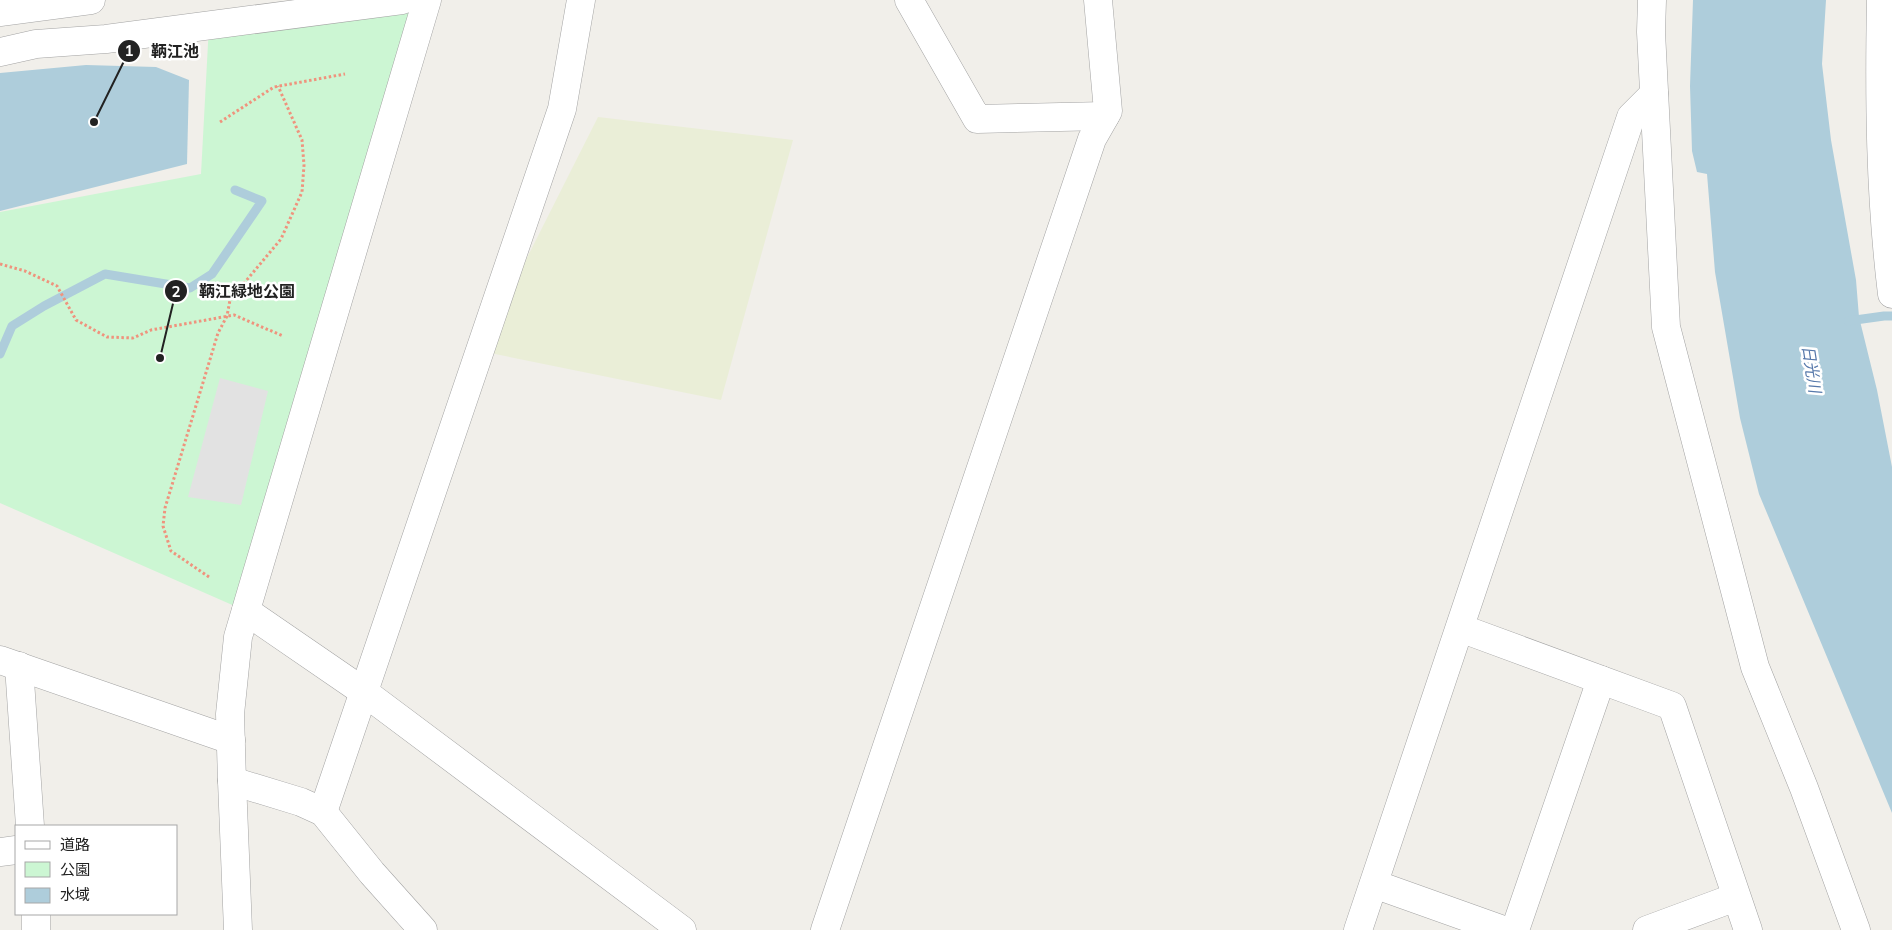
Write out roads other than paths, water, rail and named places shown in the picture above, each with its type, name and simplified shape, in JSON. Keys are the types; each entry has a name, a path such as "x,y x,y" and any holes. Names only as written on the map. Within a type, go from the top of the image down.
{"street":[{"path":"0,12 54,2 91,0"},
{"path":"0,52 36,44 106,39 402,0"},
{"path":"238,930 230,714 238,637 427,0"},
{"path":"323,812 562,109 581,0"},
{"path":"909,0 977,119 1105,116"},
{"path":"825,930 1092,139 1108,110 1098,0"},
{"path":"1652,0 1650,32 1666,328 1755,666 1804,788 1856,930"},
{"path":"1881,0 1886,60 1881,153 1886,240 1892,294"},
{"path":"54,2 62,42"},
{"path":"1358,930 1631,117 1654,94"},
{"path":"246,612 364,692 682,930"},
{"path":"1460,628 1672,706 1748,930"},
{"path":"30,825 10,663 231,740"},
{"path":"1515,930 1601,680"},
{"path":"232,781 301,802 323,812 372,874 423,930"},
{"path":"0,852 15,850"},
{"path":"1374,884 1503,930"},
{"path":"1648,930 1736,896"},
{"path":"36,915 36,930"}],"water":[{"name":"日光川","path":"1693,0 1826,0 1822,64 1831,140 1856,280 1859,317 1877,390 1892,467 1892,813 1759,494 1740,418 1715,272 1707,174 1697,172 1692,151 1690,86"},
{"path":"86,65 156,67 189,80 187,164 0,211 0,73"}],"waterway":[{"path":"0,354 12,326 44,306 105,274 190,288 212,274 262,201 235,190"},
{"path":"1848,321 1892,316"}],"place":[{"name":"鞆江池","path":"94,122"},
{"name":"鞆江緑地公園","path":"160,358"}]}
